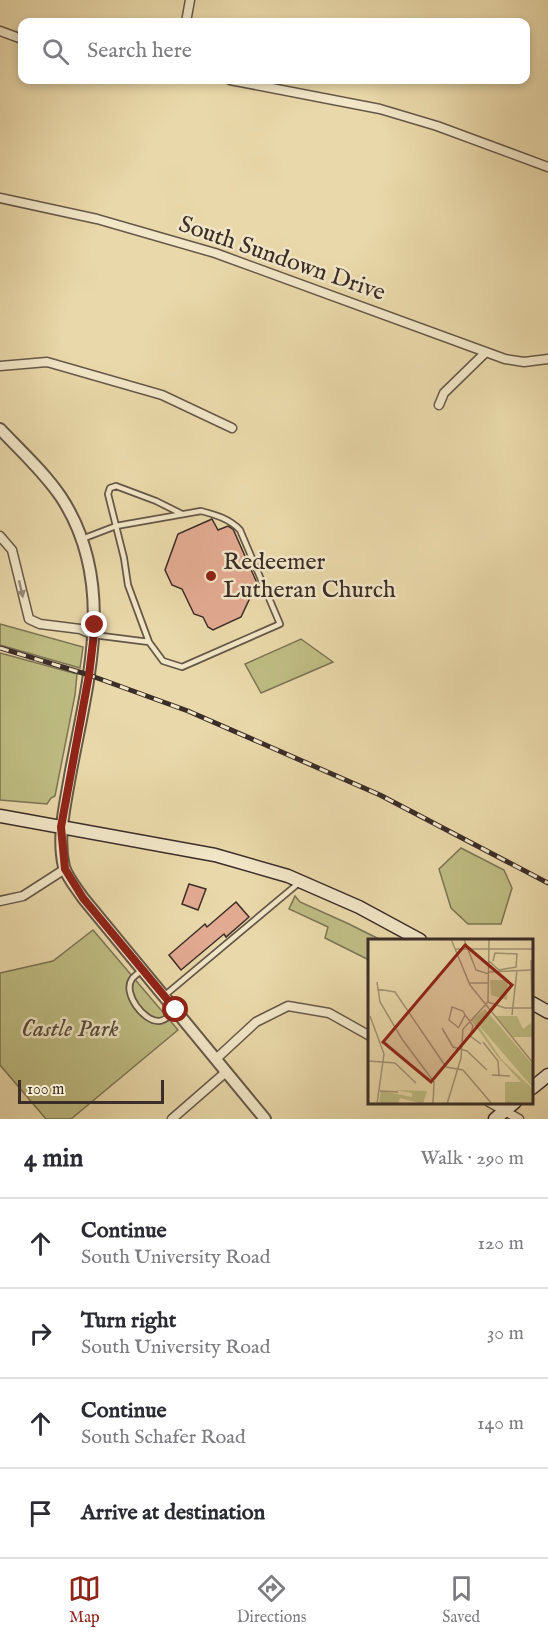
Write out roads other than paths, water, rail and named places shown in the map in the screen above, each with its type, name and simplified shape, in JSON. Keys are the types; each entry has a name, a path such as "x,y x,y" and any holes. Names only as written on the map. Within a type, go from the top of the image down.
{"main road":[{"path":"0,816 215,855 288,876 359,907 418,939"},
{"path":"533,1004 548,1012"},
{"path":"533,1086 548,1075"},
{"path":"500,1115 513,1104"}],"street":[{"path":"187,18 190,0"},
{"path":"0,31 18,38"},
{"path":"251,84 380,109 438,126 548,167"},
{"name":"South Sundown Drive","path":"0,198 97,219 215,253 485,353 524,362 548,359"},
{"path":"439,405 444,393 485,353"},
{"path":"0,366 47,363 162,395 232,428"},
{"path":"0,429 36,466 61,498 82,539 93,582 94,635 61,827 65,869 83,898 265,1119"},
{"path":"0,536 12,550 29,619 33,622 80,629 94,635"},
{"path":"0,901 23,896 65,869"},
{"path":"216,1059 256,1022 288,1006 329,1013 368,1035"},
{"path":"172,1119 226,1072"},
{"path":"500,1115 519,1119"}],"lane":[{"path":"82,539 116,526 201,511 230,521 240,530 280,624 183,667 163,661 149,642 128,585 124,558 116,526 108,494 110,488 116,486 156,501 182,514"},
{"path":"94,635 149,642"},
{"path":"164,996 301,882"},
{"path":"142,970 132,979 129,987 130,994 141,1011 149,1019 161,1021 176,1010"}],"railway":[{"path":"0,648 89,675 188,711 380,795 548,883"}],"place":[{"name":"Redeemer Lutheran Church","path":"211,576"}],"park label":[{"name":"Castle Park","path":"70,1029"}]}
